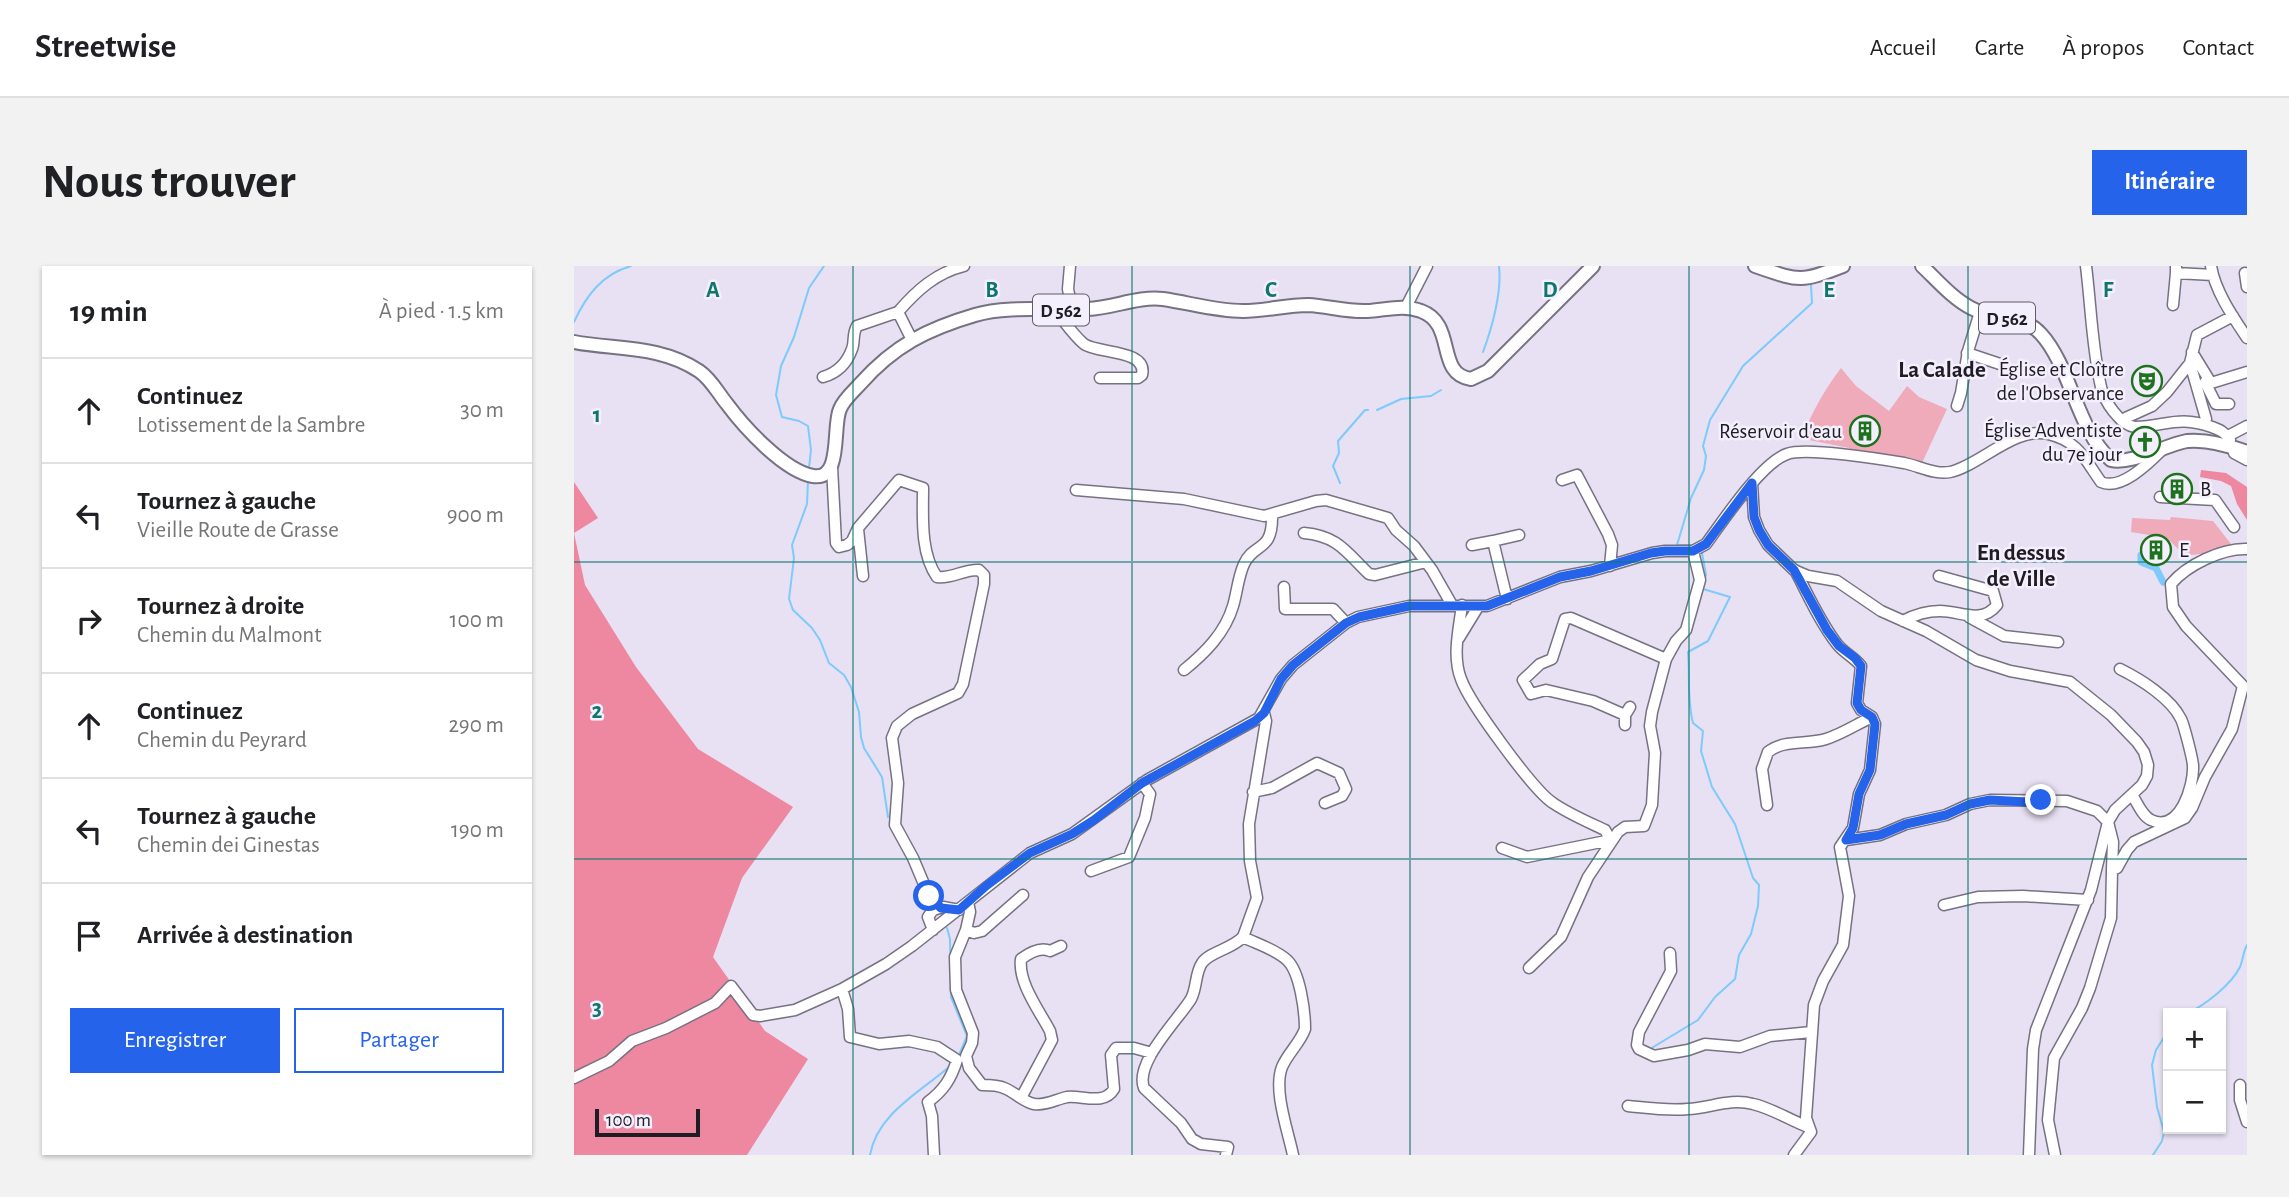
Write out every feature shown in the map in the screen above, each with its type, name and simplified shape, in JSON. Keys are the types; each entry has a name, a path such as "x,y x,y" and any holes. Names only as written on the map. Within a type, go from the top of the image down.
{"main road":[{"path":"1406,307 1426,312 1432,317 1444,334 1453,370 1457,375 1471,379 1488,371 1593,266"},
{"path":"1755,266 1797,279 1817,276 1843,266"},
{"name":"D 562","path":"1922,266 1951,294 1980,312 2023,322 2039,332 2051,349 2099,445 2111,460 2123,461 2163,447 2197,440 2230,443 2247,452"},
{"name":"D 562","path":"832,467 840,409 877,365 912,340 976,314 993,311 1091,309 1161,299 1242,311 1296,306 1351,311 1406,307"},
{"path":"574,342 632,347 696,368 706,375 744,423 790,467 814,476 823,475 832,467"}],"street":[{"path":"823,377 839,370 853,348 857,327 898,312 914,294 933,279 964,266"},
{"path":"1070,266 1068,289 1072,309"},
{"path":"1406,307 1427,266"},
{"path":"2086,266 2101,390 2121,420 2128,426 2135,427 2177,420 2192,421 2224,432 2234,453 2247,460"},
{"path":"2174,305 2176,269 2212,271 2232,316 2247,338"},
{"path":"2244,270 2247,286"},
{"path":"1055,310 1086,346 1130,356 1141,364 1144,370 1138,378 1100,378"},
{"path":"898,312 912,340"},
{"path":"1956,406 1967,353 1980,312"},
{"path":"2206,419 2193,358 2197,335 2232,316"},
{"path":"1967,353 2003,365"},
{"path":"2121,420 2152,406 2193,358"},
{"path":"2193,358 2211,383 2247,372"},
{"path":"2193,358 2216,404 2229,404"},
{"path":"2230,443 2247,426"},
{"path":"574,1078 609,1061 632,1041 666,1028 715,1003 731,986 753,1015 760,1016 795,1010 842,989 886,964 1030,853 1072,834 1142,783 1241,729 1264,713 1281,679 1293,665 1346,623 1372,612 1457,605 1478,607 1507,599 1551,580 1665,551 1693,551 1706,544 1752,483 1788,454 1800,452 1853,456 1905,464 1938,473 1951,472 2011,440 2046,433 2081,451 2101,482 2113,485 2146,463 2163,447"},
{"path":"832,467 836,543 839,547 852,541 858,528 898,480 923,488 924,533 932,569 937,577 944,578 971,569 979,570 984,575 963,684 958,693 912,714 897,726 892,738 898,783 895,825 936,909"},
{"path":"1562,480 1577,475 1612,545 1610,566"},
{"path":"1752,483 1754,517 1759,530 1768,545 1794,570 1827,630 1839,646 1861,666 1857,703 1861,710 1872,717 1875,724 1870,770 1859,794 1853,828 1840,847 1849,897 1843,945 1823,981 1814,1005 1806,1118 1811,1132 1794,1155"},
{"path":"1076,490 1156,495 1272,515 1320,500 1334,501 1385,516 1426,562 1457,605 1456,655 1460,679 1469,696 1531,783 1551,802 1605,830 1609,837 1606,841 1527,857 1502,848"},
{"path":"2160,497 2215,500 2234,527"},
{"path":"1184,670 1204,654 1224,626 1232,610 1242,568 1249,557 1265,545 1272,526 1272,515"},
{"path":"858,528 863,576"},
{"path":"1304,533 1323,535 1336,541 1369,574 1375,575 1426,562"},
{"path":"1472,545 1519,535"},
{"path":"1493,541 1507,599"},
{"path":"2112,870 2117,868 2134,842 2185,818 2232,729 2243,686 2186,626 2173,607 2171,584 2201,562 2220,554 2247,548"},
{"path":"1530,968 1561,937 1588,877 1618,832 1625,827 1644,825 1652,805 1655,762 1650,726 1666,659 1686,630 1700,580 1693,551"},
{"path":"1794,570 1808,576 1836,581 1881,611 1926,631 1976,660 2010,671 2070,682 2111,715 2144,752 2148,765 2147,776 2142,785 2115,810 2108,822 2088,900 2036,1030 2029,1155"},
{"path":"1903,621 1931,611 1976,617 1992,612 1997,605 1993,591 1939,576"},
{"path":"1284,587 1285,609 1333,609 1346,623"},
{"path":"1457,642 1478,607"},
{"path":"1966,615 2004,636 2058,642"},
{"path":"1626,716 1593,701 1546,690 1531,694 1523,680 1540,664 1552,659 1565,619 1571,618 1666,659"},
{"path":"2120,669 2143,681 2175,711 2182,721 2193,765 2192,783 2183,805 2176,816 2165,822 2151,820 2132,794"},
{"path":"1226,1155 1228,1147 1201,1144 1192,1139 1181,1123 1144,1088 1141,1081 1152,1053 1192,998 1201,963 1236,945 1242,937 1257,898 1251,869 1249,838 1266,721 1264,713"},
{"path":"1767,805 1762,769 1768,752 1784,744 1809,743 1829,738 1872,717"},
{"path":"1254,792 1272,788 1317,764 1339,773 1346,789 1342,796 1325,803"},
{"path":"1091,871 1129,857 1148,807 1150,794 1142,783"},
{"path":"1846,840 1880,835 1906,824 1946,815 1970,804 1990,800 2067,801 2097,811 2108,822 2113,842 2111,918 2090,988 2054,1058 2048,1120 2055,1155"},
{"path":"966,930 974,933 982,930 1023,895"},
{"path":"1944,905 1978,897 2023,895 2088,900"},
{"path":"968,902 970,912 966,930 955,957 956,990 973,1033 972,1044 966,1056 969,1068 982,1085 1002,1086 1038,1105 1069,1097 1104,1097 1112,1094 1115,1084 1111,1055 1116,1048 1135,1048 1152,1053"},
{"path":"933,930 928,917 936,909 959,910"},
{"path":"1242,937 1286,958 1298,982 1306,1029 1282,1067 1279,1089 1293,1155"},
{"path":"1021,1098 1052,1040 1050,1031 1023,980 1021,959 1038,950 1055,950 1061,946"},
{"path":"1670,953 1671,971 1668,979 1639,1032 1637,1045 1644,1052 1654,1056 1705,1044 1740,1047 1770,1036 1811,1032"},
{"path":"842,989 848,1009 850,1037 878,1044 909,1041 937,1047 957,1060 952,1078 941,1092 928,1102 932,1116 934,1155"},
{"path":"2240,1085 2240,1100 2247,1122"},
{"path":"1628,1106 1661,1110 1745,1102 1808,1127"}],"shaded area":[{"path":"1841,368 1856,386 1889,411 1907,386 1919,397 1947,409 1922,463 1898,457 1854,453 1849,448 1802,437 1819,401"},
{"path":"2201,470 2226,473 2247,487 2247,520 2237,504 2231,486 2200,477"},
{"path":"574,482 598,518 574,533"},
{"path":"2171,517 2213,521 2235,549 2185,556 2167,538 2131,532 2132,518 2170,520"},
{"path":"574,533 585,585 636,667 698,749 793,807 742,878 713,957 765,1031 808,1059 747,1155 574,1155"}],"waterway":[{"path":"574,322 584,303 603,280 631,266"},
{"path":"809,468 811,450 808,426 782,417 776,395 781,366 794,337 809,288 824,266"},
{"path":"1483,352 1498,298 1499,266"},
{"path":"1694,545 1677,545 1691,498 1704,470 1706,456 1703,446 1710,420 1743,366 1812,303 1811,285"},
{"path":"1377,410 1401,399 1431,396 1441,390"},
{"path":"1340,483 1333,466 1339,453 1338,441 1365,410 1368,410"},
{"path":"808,481 807,504 792,545 794,558 789,599 793,610 820,640 829,663 844,675 851,687 859,712 864,748 882,777 888,817"},
{"path":"1702,553 1706,575 1704,581"},
{"path":"2141,555 2141,562 2156,568 2163,582"},
{"path":"1650,1049 1698,1020 1715,997 1735,979 1739,955 1751,934 1758,906 1759,885 1753,878 1735,824 1712,787 1701,751 1703,731 1693,723 1691,714 1688,652 1708,641 1730,597 1703,589"},
{"path":"947,928 950,939 951,997 967,1036 959,1055"},
{"path":"2197,1008 2210,1000 2230,981 2240,967 2247,945"},
{"path":"2153,1155 2164,1132 2157,1107 2152,1065 2156,1050 2163,1039"},
{"path":"870,1155 874,1140 890,1116 949,1067"}],"place":[{"name":"Église et Cloître de l'Observance","path":"2147,381"},
{"name":"Réservoir d'eau","path":"1865,431"},
{"name":"Église Adventiste du 7e jour","path":"2145,442"},
{"name":"B","path":"2177,489"},
{"name":"E","path":"2156,550"}],"district":[{"name":"La Calade","path":"1942,369"},
{"name":"En dessus de Ville","path":"2021,565"}],"route":[{"path":"929,896 941,908 952,907 959,910 1030,853 1072,834 1142,783 1255,721 1264,713 1281,679 1293,665 1346,623 1372,612 1409,606 1487,606 1560,577 1591,571 1651,553 1698,550 1706,544 1752,483 1754,517 1759,530 1768,545 1794,570 1827,630 1839,646 1861,666 1857,703 1861,710 1872,717 1875,724 1870,770 1859,794 1853,828 1846,840 1880,835 1906,824 1946,815 1970,804 1990,800 2041,800"}]}
